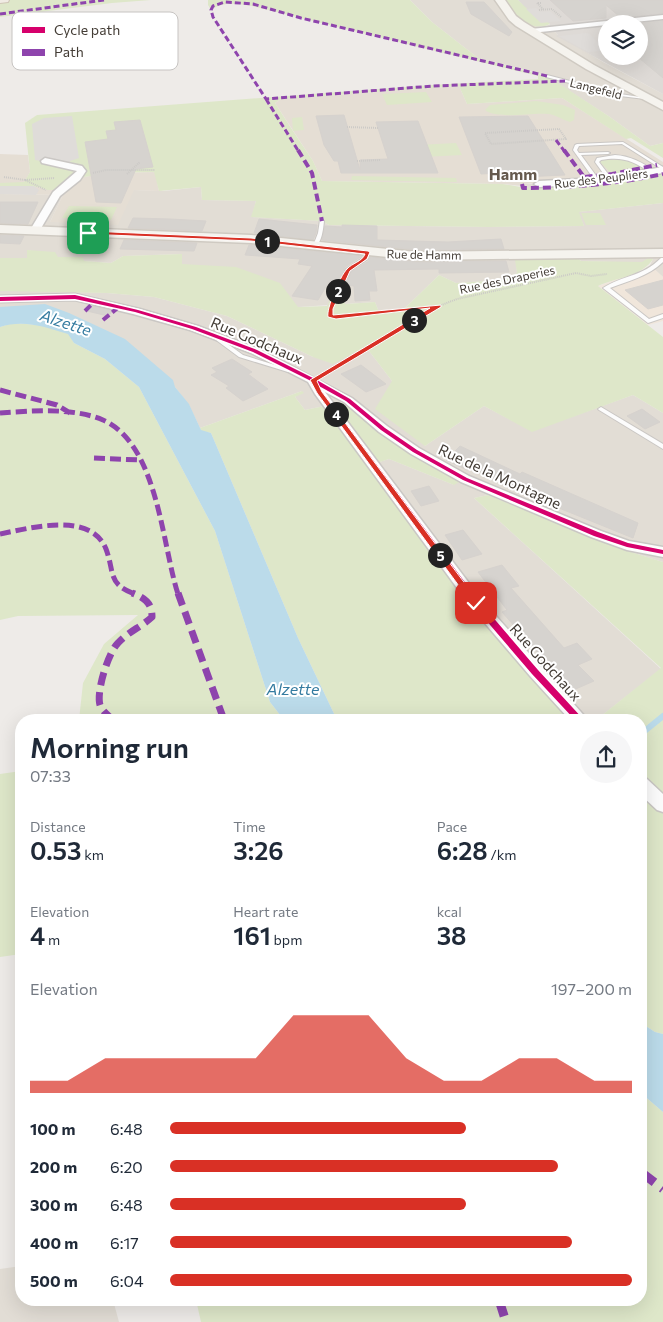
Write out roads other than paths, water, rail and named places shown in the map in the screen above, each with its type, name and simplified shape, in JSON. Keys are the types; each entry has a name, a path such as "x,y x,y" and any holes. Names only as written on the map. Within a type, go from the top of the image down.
{"main road":[{"path":"500,0 512,18 531,31 663,107"},
{"name":"Rue de Hamm","path":"0,229 251,239 417,256 662,256"}],"street":[{"path":"531,31 663,17"},
{"path":"35,230 56,194 78,178 82,171 79,168 45,162"},
{"name":"Rue des Peupliers","path":"539,184 598,181 663,170"},
{"name":"Rue Godchaux","path":"0,299 54,296 96,300 212,335 255,351 313,380 319,392 476,603 535,672 574,714"},
{"name":"Rue de la Montagne","path":"313,380 348,400 383,429 415,451 465,479 596,534 627,545 663,552"},
{"path":"647,790 663,806"}],"lane":[{"name":"Langefeld","path":"547,76 620,95 645,98"},
{"path":"598,181 576,152 577,145 623,143 663,170"},
{"path":"576,152 636,152"},
{"path":"610,179 598,165 599,159 632,158 653,172"},
{"path":"315,246 320,234 322,221"},
{"path":"337,293 348,270 366,258 368,252"},
{"path":"662,256 658,264 641,274 606,288 648,321 663,316"},
{"path":"601,409 663,448"}],"water":[{"name":"Alzette","path":"45,304 69,313 125,339 173,380 175,387 189,404 201,430 211,433 298,638 334,714 279,714 270,702 215,531 139,387 105,359 74,343 68,334 26,324 0,327 0,307"},
{"path":"647,1027 663,1034 663,1112 647,1098"}],"waterway":[{"path":"647,729 663,716"}],"district":[{"name":"Hamm","path":"513,173"}]}
